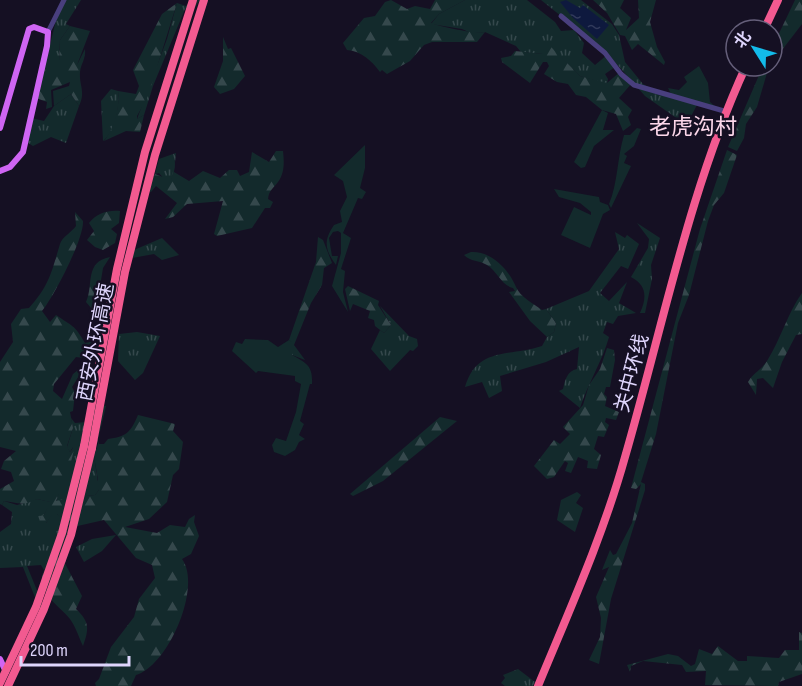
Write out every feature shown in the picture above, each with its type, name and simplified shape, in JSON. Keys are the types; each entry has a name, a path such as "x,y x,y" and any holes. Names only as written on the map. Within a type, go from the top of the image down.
{"highway":[{"path":"768,18 777,0"},
{"name":"西安外环高速","path":"116,296 117,269 148,141 192,2"},
{"name":"西安外环高速","path":"10,686 44,609 67,546 116,296 155,155 203,4"},
{"name":"关中环线","path":"536,686 587,561 622,459 679,248 724,111 739,78"},
{"name":"关中环线","path":"536,686 590,562 625,459 682,249 713,149 740,78"},
{"name":"西安外环高速","path":"0,683 36,607 62,533 88,447"}],"main road":[{"path":"0,128 29,29 34,27 48,32 23,152 10,167 0,171"},
{"path":"0,659 10,686"}],"street":[{"path":"48,32 64,0"},
{"path":"561,16 605,52 621,74 634,85 724,111"}],"green space":[{"path":"64,0 81,0 66,24 70,26 60,40 59,61 46,61 58,12"},
{"path":"191,0 200,0 193,10 185,9 153,86 144,115 137,119 167,39 177,3 186,6"},
{"path":"391,0 407,9 415,6 430,9 435,0 465,0 439,14 431,23 466,31 485,32 477,42 432,42 424,45 410,61 387,74 382,70 380,72 366,57 347,50 343,43 364,18 375,16 385,2"},
{"path":"465,0 527,0 555,22 561,31 574,30 584,43 582,53 595,65 607,55 615,67 605,74 608,79 607,84 580,76 550,47 545,46 543,54 521,52 516,46 485,32 471,33 462,29 431,24 439,14"},
{"path":"541,0 581,0 612,24 619,35 625,62 643,84 663,95 698,103 688,122 682,122 645,96 606,52"},
{"path":"593,0 624,0 620,8 631,18 626,30 639,18 638,0 656,0 650,22 657,47 665,62 664,65 638,44 632,50 625,36 620,35 607,13"},
{"path":"795,0 802,0 802,24 784,47 784,23"},
{"path":"177,3 148,96 137,116 137,119 144,115 140,132 126,131 104,141 115,118 118,91 136,94 139,86 133,70 162,14"},
{"path":"70,26 90,31 77,65 85,49 80,72 81,101 79,106 71,94 54,106 53,91 69,86 70,82 51,90 52,107 46,109 47,102 36,98 46,61 59,61 60,40"},
{"path":"223,37 245,76 234,89 220,94 214,87 223,61"},
{"path":"543,43 550,46 580,76 607,83 620,72 632,83 619,98 632,110 628,117 631,125 623,131 616,114 602,110 586,97 576,95 568,84 557,82 544,74 549,66 547,62 543,62 530,83 502,62 501,58 511,56 515,51 543,54"},
{"path":"699,66 708,83 710,102 716,107 672,96 668,88 679,90 687,82 684,77"},
{"path":"758,78 765,78 757,107 746,124 744,138 737,151 728,147"},
{"path":"111,89 118,91 117,111 114,125 103,141 101,101"},
{"path":"71,94 79,106 66,143 51,137 33,146 25,141 31,118 44,121 54,106"},
{"path":"602,110 608,113 603,130 614,130 594,146 585,167 581,168 574,162"},
{"path":"637,128 641,129 634,146 624,154 627,156 624,163 631,166 611,208 609,204 624,135 630,135"},
{"path":"365,145 365,168 360,188 366,192 362,199 358,198 343,233 351,238 341,269 345,271 343,292 348,312 332,286 341,253 341,233 333,232 329,238 332,256 338,256 336,265 328,250 327,241 334,225 342,222 340,211 347,197 343,181 334,175"},
{"path":"727,150 737,155 724,193 714,205 708,221 689,295 678,323 656,434 641,482 645,484 645,490 611,599 599,664 589,660 600,637 601,618 596,597 609,567 602,570 610,550 613,555 616,554 632,523 641,484 636,489 631,488 700,229"},
{"path":"276,151 283,151 282,174 269,194 268,199 273,202 270,208 265,208 252,228 217,236 214,234 223,201 187,204 173,217 165,219 177,203 156,186 151,192 147,190 155,174 171,180 175,161 173,154 176,153 174,172 189,181 203,171 220,178 229,170 237,170 240,176 249,172 252,152 269,162"},
{"path":"173,154 175,164 172,178 171,181 165,180 159,173 155,174 159,159"},
{"path":"554,189 599,197 600,202 608,205 610,210 603,214 590,248 561,235 574,207 591,215 591,212 580,203 559,197"},
{"path":"120,211 119,223 111,229 117,234 115,243 103,250 87,240 94,231 89,223 92,220 103,213"},
{"path":"75,212 83,221 79,241 60,282 42,311 50,322 56,315 70,324 85,343 107,337 91,359 76,357 54,384 53,391 62,399 73,374 88,362 72,387 75,393 73,411 70,412 73,428 67,446 70,452 75,446 63,493 59,494 56,501 74,497 82,501 86,496 95,495 99,490 95,485 98,480 94,456 99,441 99,444 104,444 108,439 124,435 133,426 138,415 175,424 173,431 183,442 179,469 173,475 167,502 149,519 125,527 157,533 170,525 185,527 189,519 195,515 194,522 199,536 191,554 182,559 187,571 188,587 179,623 160,656 148,668 136,675 131,686 96,686 95,683 99,679 111,647 134,617 139,599 155,578 152,565 136,558 104,520 73,527 66,525 57,514 52,515 46,523 49,536 42,530 40,516 44,515 50,502 37,499 25,503 4,501 2,505 0,504 0,489 14,481 11,472 1,469 4,461 16,451 0,447 0,362 13,342 11,324 21,309 29,308 36,300 52,270 61,241 76,226"},
{"path":"637,223 660,238 651,265 652,279 645,313 640,313 644,302 643,288 631,277 648,248 649,239"},
{"path":"615,232 625,238 627,235 639,244 628,269 621,266 600,293 609,301 627,282 619,303 636,313 618,316 613,324 607,322 603,333 609,337 580,408 559,391 563,389 569,374 577,369 579,347 546,362 500,376 502,391 489,398 482,382 465,387 470,374 486,359 542,346 547,337 554,332 556,323 546,309 589,291 619,249"},
{"path":"318,237 323,240 332,263 324,268 322,285 311,303 294,345 305,360 292,355 292,343 289,340 316,262"},
{"path":"162,238 179,255 162,260 154,254 132,258 134,250"},
{"path":"471,252 486,255 500,264 510,275 521,294 542,310 546,309 556,323 554,332 547,337 530,321 509,292 515,291 513,288 505,284 487,265 464,255"},
{"path":"110,257 103,268 98,298 92,309 86,302 93,269 96,264"},
{"path":"348,286 379,301 378,305 391,325 384,333 375,326 374,320 368,318 370,311 353,304 350,311 345,289"},
{"path":"802,293 802,334 796,335 782,362 773,388 763,378 757,379 756,395 748,382 767,361"},
{"path":"380,306 409,336 417,339 418,346 413,351 410,350 390,371 371,349 380,330 384,333 391,325"},
{"path":"137,332 160,336 143,373 135,380 118,361 119,334"},
{"path":"245,339 268,340 278,347 289,340 292,342 292,355 310,369 312,384 310,384 300,421 304,424 299,435 305,439 299,442 295,450 285,456 274,452 272,445 276,438 286,441 296,412 301,384 295,381 295,376 258,371 256,373 232,351 236,342 242,344"},
{"path":"607,348 614,350 615,360 610,387 606,387 604,394 607,397 605,406 619,412 616,420 606,418 605,422 609,425 604,437 598,436 594,449 601,455 597,469 587,468 588,461 578,457 571,473 565,471 568,463 565,461 554,477 547,479 534,466 554,440 560,444 570,434 563,427 583,405 589,385 600,369"},
{"path":"99,404 106,406 94,456 99,490 95,495 86,496 82,501 56,502 73,447 70,452 67,447 73,428 71,418 75,423 87,422 90,407"},
{"path":"440,417 457,421 383,481 353,496 350,494"},
{"path":"577,492 581,495 576,503 583,508 575,532 557,520 561,500"},
{"path":"37,499 51,502 44,515 46,523 52,514 57,514 67,525 71,537 65,563 62,560 44,570 41,565 27,566 45,610 42,615 23,567 0,568 0,532 11,524 12,512 2,505 4,501 17,505"},
{"path":"116,535 102,551 84,562 76,547 92,539"},
{"path":"57,548 82,596 76,609 84,618 87,626 83,646 72,622 48,596 42,582 47,566 45,563"},
{"path":"799,632 802,633 802,674 779,682 778,686 705,685 706,671 686,672 682,665 643,661 631,666 630,672 627,665 668,654 678,656 691,666 695,664 699,649 712,654 718,646 738,661 747,661 747,656 779,658 785,650 799,650"},
{"path":"518,669 535,682 533,686 505,686 501,683 505,678 503,675"}],"water":[{"path":"566,0 580,8 583,5 609,25 597,39 573,18 560,2"}],"district":[{"name":"老虎沟村","path":"693,126"}]}
